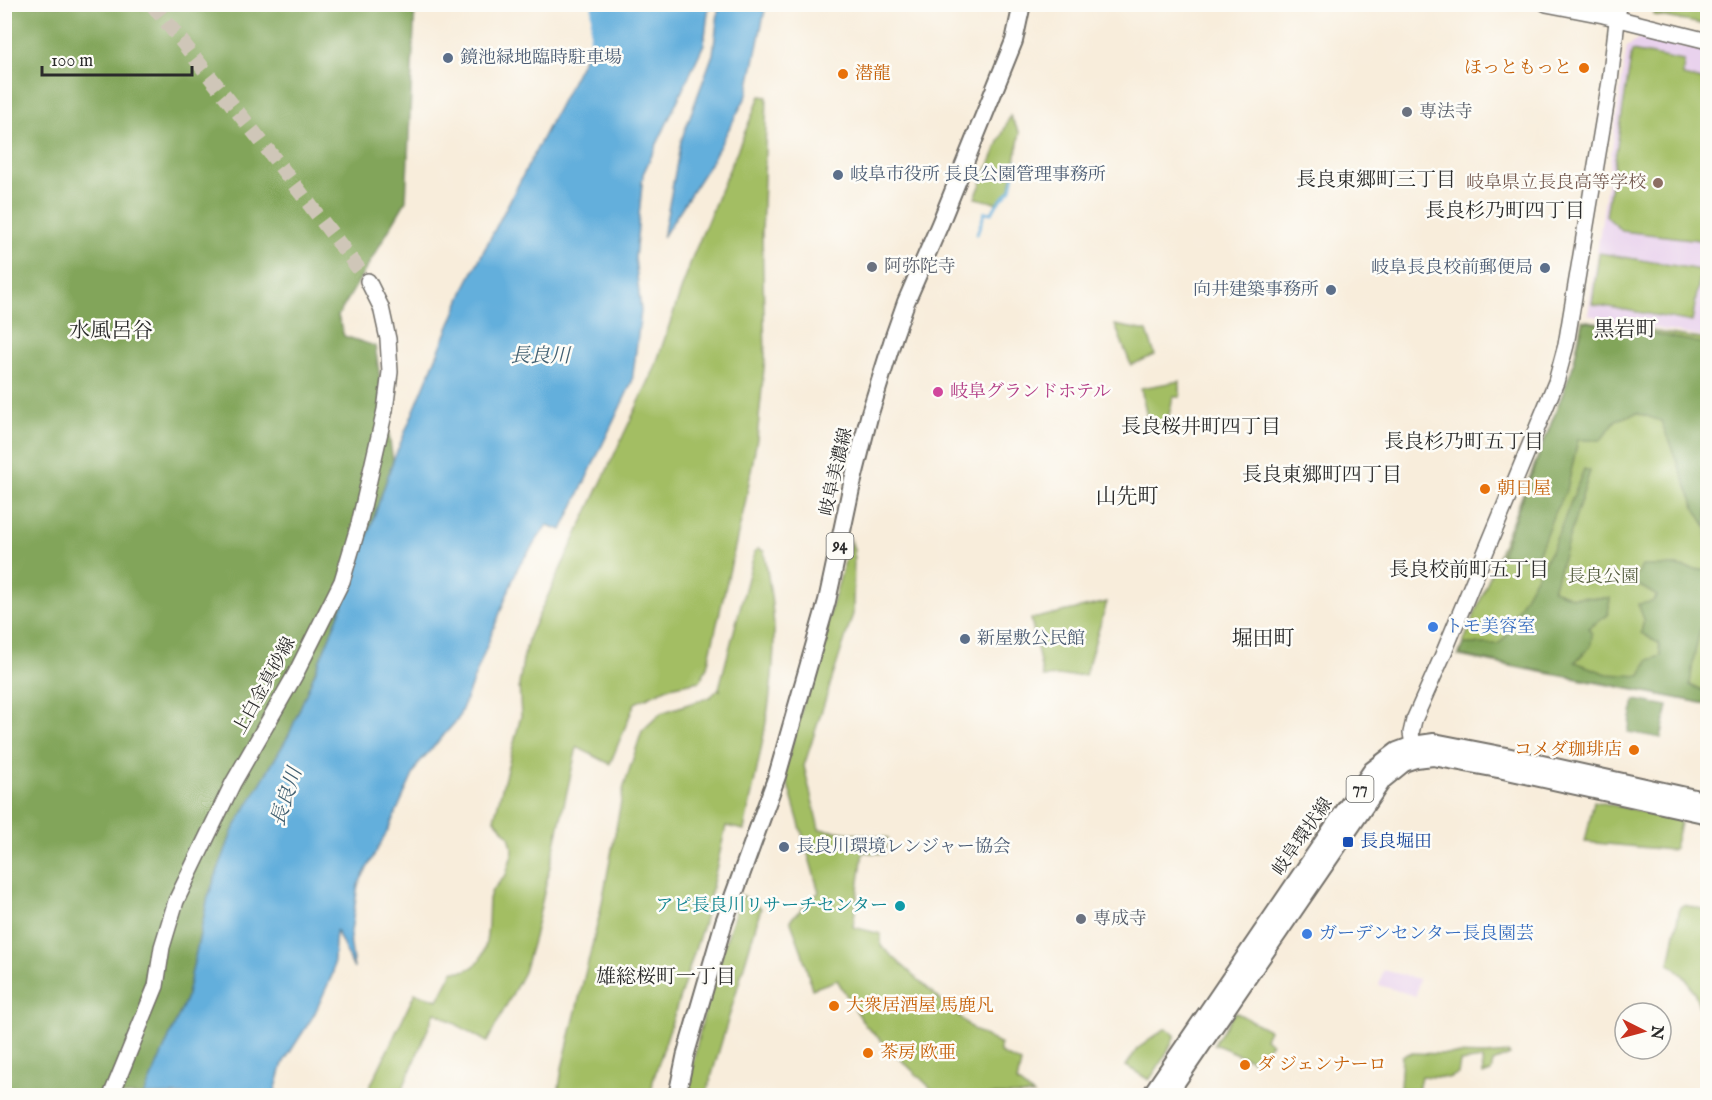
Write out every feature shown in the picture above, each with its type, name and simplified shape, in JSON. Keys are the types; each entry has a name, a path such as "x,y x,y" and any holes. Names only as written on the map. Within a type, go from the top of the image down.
{"main road":[{"name":"岐阜美濃線","path":"677,1095 686,1053 724,922 777,776 827,601 870,413 894,336 1014,40 1022,4"},
{"name":"岐阜環状線","path":"1167,1095 1383,780 1404,764 1414,752 1434,742 1707,801"},
{"name":"岐阜環状線","path":"1150,1095 1372,770 1397,751 1414,752 1503,770 1707,815"}],"street":[{"path":"1546,4 1618,12 1707,41"},
{"path":"1414,752 1411,733 1413,720 1443,657 1558,375 1566,345 1589,209 1610,81 1618,12"},
{"name":"上白金真砂線","path":"111,1095 156,986 162,947 176,901 233,783 295,675 342,581 359,524 385,410 390,372 388,339 381,307 368,281"}],"shaded area":[{"name":"岐阜県立長良高等学校","path":"1641,38 1707,51 1707,338 1588,315 1627,47"},
{"path":"1383,970 1419,979 1416,996 1379,985"}],"green space":[{"path":"5,5 415,5 406,201 338,316 344,336 375,346 393,461 351,585 289,735 233,831 208,897 186,999 144,1095 5,1096"},
{"path":"1655,5 1707,5 1707,25 1654,15"},
{"path":"1632,51 1684,61 1683,76 1707,81 1707,241 1622,231 1606,216"},
{"path":"760,96 767,97 762,233 765,358 757,439 745,504 707,667 700,681 670,687 635,703 610,764 577,747 524,972 487,1042 435,1012 400,1095 366,1095 415,993 438,1000 453,971 466,970 475,965 481,957 487,934 491,892 506,875 513,851 509,836 494,819 521,716 519,685 529,636 654,370 692,258"},
{"path":"1010,116 1020,133 1010,189 997,203 975,198"},
{"path":"1599,253 1701,270 1692,322 1592,304"},
{"name":"長良公園","path":"1582,320 1707,340 1707,704 1458,656 1572,371"},
{"path":"1584,321 1707,344 1707,528 1696,510 1661,421 1637,413 1616,420 1601,440 1578,440 1567,490 1555,511 1536,560 1501,555 1572,369"},
{"path":"1115,325 1147,331 1155,355 1131,365"},
{"path":"1180,381 1180,397 1173,397 1167,424 1148,423 1141,388"},
{"path":"1584,469 1590,471 1553,590 1572,597 1610,598 1608,615 1588,628 1592,634 1591,646 1575,662 1607,674 1641,676 1648,660 1661,656 1658,643 1641,633 1644,619 1638,604 1652,602 1657,596 1633,582 1642,566 1676,566 1707,571 1707,601 1693,661 1690,685 1707,693 1707,704 1460,655 1464,644 1498,644 1507,635 1510,623 1553,547"},
{"path":"851,540 854,550 853,614 804,766 819,829 888,838 884,854 863,852 853,927 881,934 881,946 974,1030 1000,1044 1000,1053 1021,1063 1017,1082 1034,1095 938,1095 865,1025 837,980 812,989 790,920 819,892 784,771"},
{"path":"758,549 764,551 774,629 772,680 760,755 744,830 726,826 704,922 653,1081 651,1095 558,1095 562,1068 600,913 624,786 642,731 661,713 710,697 719,689 721,691 719,688 755,551"},
{"path":"1107,602 1085,675 1043,677 1031,619"},
{"path":"1635,700 1668,706 1661,738 1628,732"},
{"path":"1594,801 1677,819 1680,823 1674,848 1671,850 1585,842"},
{"path":"741,895 761,908 706,1095 685,1096 709,992"},
{"path":"1684,905 1707,910 1707,1038 1704,1034 1699,1004 1691,986 1678,970 1669,964 1680,907"},
{"path":"1235,1012 1269,1030 1265,1038 1271,1043 1257,1062 1214,1044"},
{"path":"1166,1028 1175,1035 1174,1039 1149,1080 1126,1066 1137,1049"},
{"path":"1410,1053 1486,1055 1509,1053 1510,1055 1493,1062 1491,1072 1483,1075 1482,1059 1460,1062 1458,1074 1448,1078 1421,1076 1418,1091 1400,1088 1402,1056"}],"water":[{"name":"長良川","path":"609,5 709,5 704,44 643,174 635,258 641,311 632,382 562,530 547,525 518,567 458,719 418,764 388,830 358,885 350,938 354,969 336,930 333,973 314,1015 283,1063 274,1095 144,1095 186,999 208,897 233,830 289,735 351,585 393,461 467,283 583,60"},
{"path":"719,5 766,5 747,95 711,162 663,237 681,141 713,54"}],"waterway":[{"name":"長良川","path":"598,48 601,4"},
{"path":"977,234 985,212 992,213 1011,189 1017,161"}],"tunnel":[{"path":"152,4 368,281"}],"place":[{"name":"鏡池緑地臨時駐車場","path":"448,58"},
{"name":"ほっともっと","path":"1584,68"},
{"name":"潜龍","path":"843,74"},
{"name":"専法寺","path":"1407,112"},
{"name":"岐阜市役所 長良公園管理事務所","path":"838,175"},
{"name":"岐阜県立長良高等学校","path":"1658,183"},
{"name":"阿弥陀寺","path":"872,267"},
{"name":"岐阜長良校前郵便局","path":"1545,268"},
{"name":"向井建築事務所","path":"1331,290"},
{"name":"岐阜グランドホテル","path":"938,392"},
{"name":"朝日屋","path":"1485,489"},
{"name":"トモ美容室","path":"1433,627"},
{"name":"新屋敷公民館","path":"965,639"},
{"name":"コメダ珈琲店","path":"1634,750"},
{"name":"長良堀田","path":"1348,842"},
{"name":"長良川環境レンジャー協会","path":"784,847"},
{"name":"アピ長良川リサーチセンター","path":"900,906"},
{"name":"専成寺","path":"1081,919"},
{"name":"ガーデンセンター長良園芸","path":"1307,934"},
{"name":"大衆居酒屋 馬鹿凡","path":"834,1006"},
{"name":"茶房 欧亜","path":"868,1053"},
{"name":"ダ ジェンナーロ","path":"1245,1065"}],"district":[{"name":"長良東郷町三丁目","path":"1376,180"},
{"name":"長良杉乃町四丁目","path":"1505,211"},
{"name":"黒岩町","path":"1625,330"},
{"name":"水風呂谷","path":"111,331"},
{"name":"長良桜井町四丁目","path":"1201,427"},
{"name":"長良杉乃町五丁目","path":"1464,442"},
{"name":"長良東郷町四丁目","path":"1322,475"},
{"name":"山先町","path":"1127,497"},
{"name":"長良校前町五丁目","path":"1469,570"},
{"name":"堀田町","path":"1263,639"},
{"name":"雄総桜町一丁目","path":"666,977"}]}
